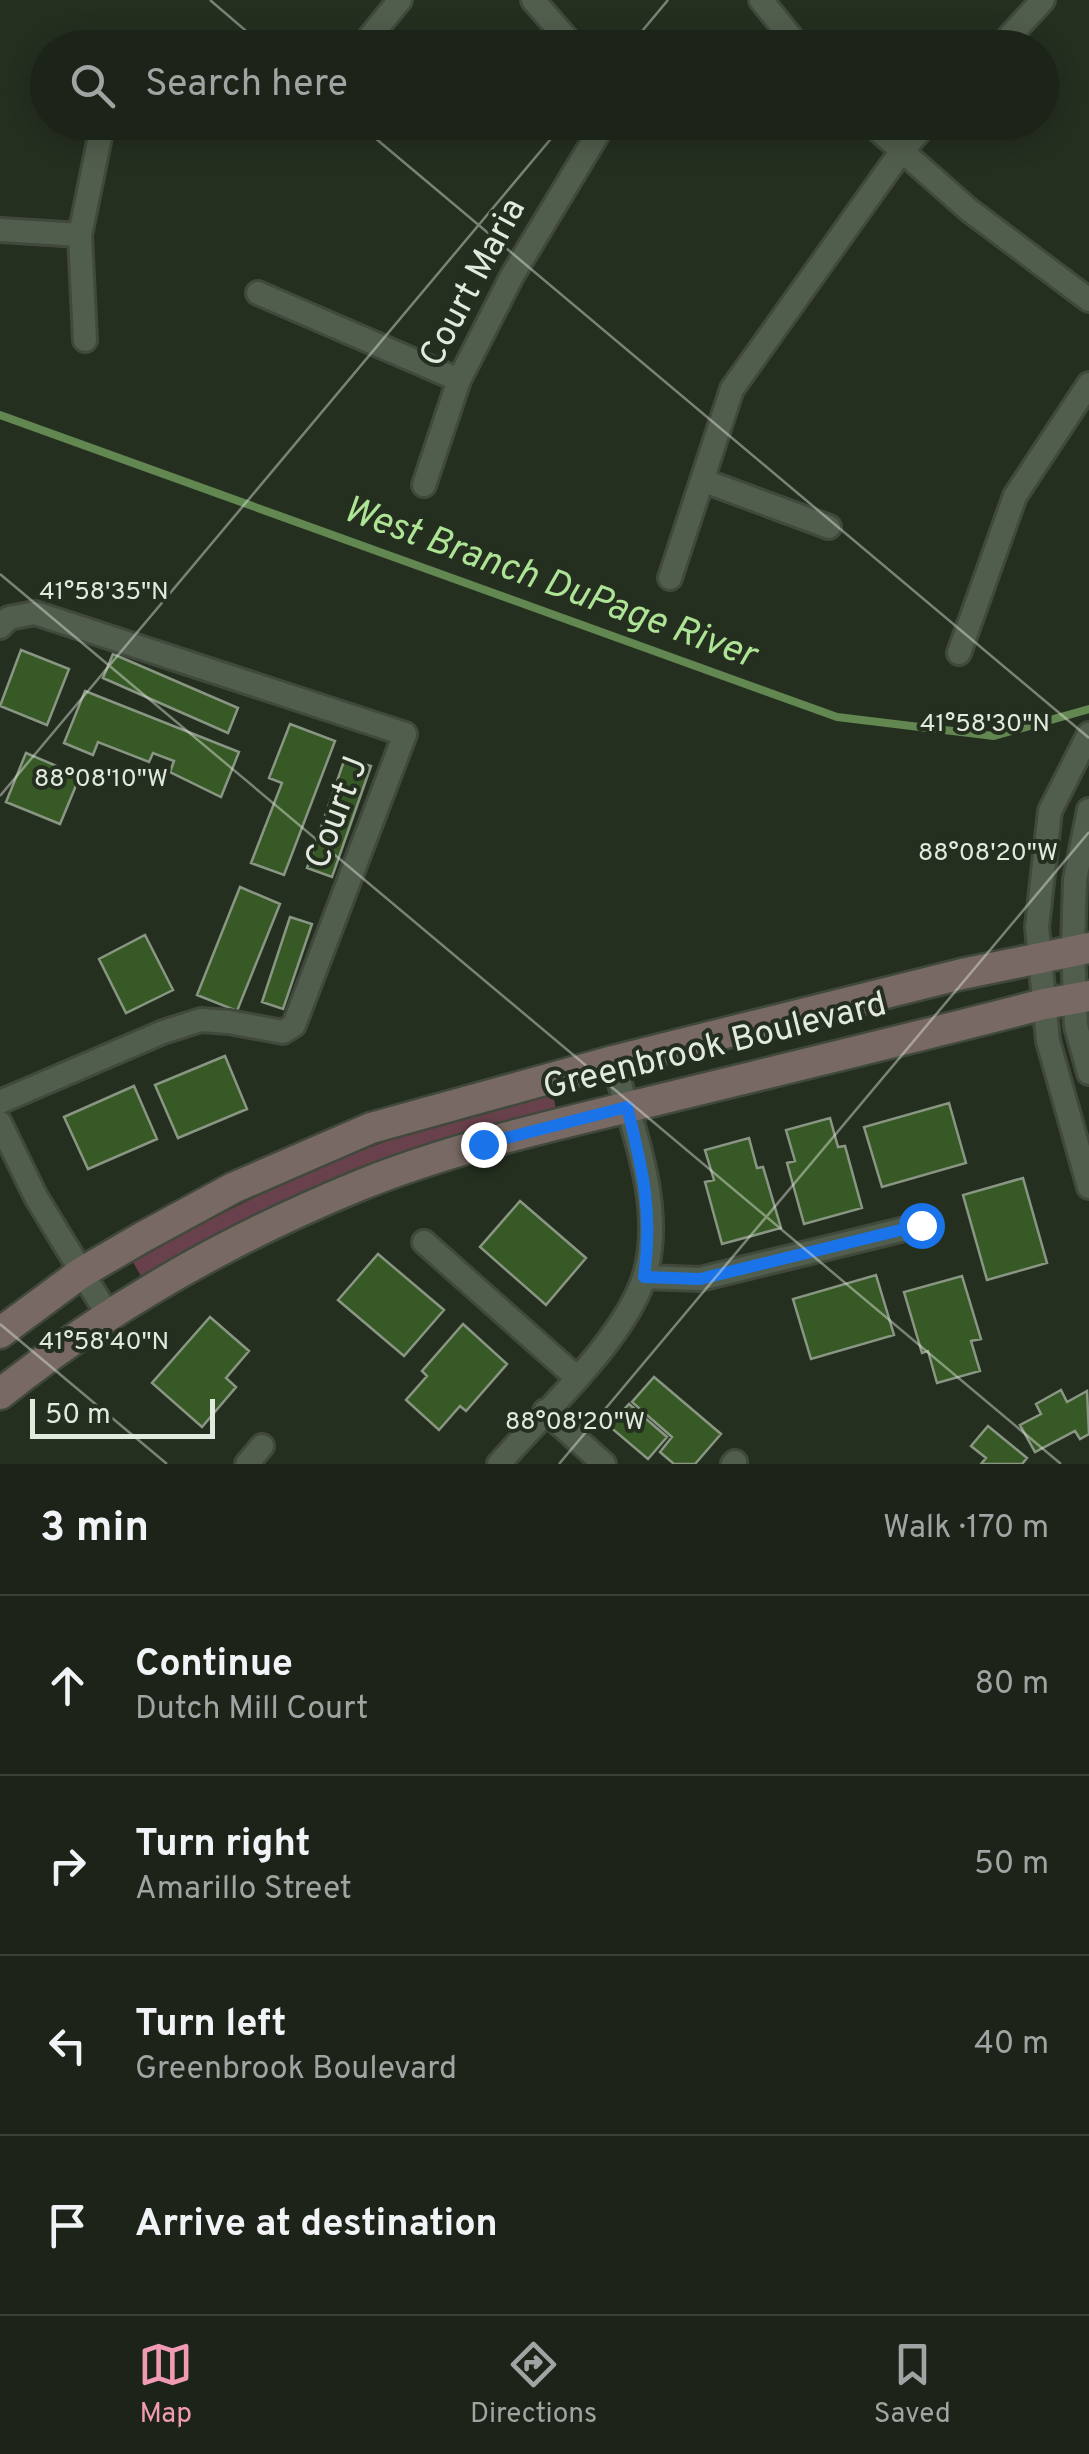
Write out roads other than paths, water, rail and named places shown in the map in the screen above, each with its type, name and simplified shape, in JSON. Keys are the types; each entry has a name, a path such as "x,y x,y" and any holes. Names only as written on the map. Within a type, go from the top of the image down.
{"main road":[{"name":"Greenbrook Boulevard","path":"0,1334 81,1273 232,1188 370,1128 489,1092 1081,949"},
{"name":"Greenbrook Boulevard","path":"0,1394 108,1315 204,1258 360,1185 483,1144 1082,997"}],"street":[{"path":"376,30 400,0"},
{"path":"533,0 560,30"},
{"path":"762,0 786,30"},
{"path":"1015,30 1043,0"},
{"path":"85,340 80,235 99,140"},
{"name":"Court Maria","path":"424,485 459,380 512,276 594,140"},
{"path":"888,140 969,210 1089,300"},
{"path":"670,578 732,389 912,140"},
{"path":"0,230 80,235"},
{"path":"258,293 459,380"},
{"path":"958,653 1015,496 1089,384"},
{"path":"702,480 829,528"},
{"name":"Court J","path":"0,626 10,618 35,613 406,734 294,1024 282,1032 201,1020 0,1102"},
{"path":"1084,743 1050,811 1036,926 1048,1041 1089,1187"},
{"path":"1089,810 1076,880 1082,997 1076,1026 1089,1073"},
{"path":"499,1464 577,1378 622,1321 644,1277 650,1234 647,1194 614,1061"},
{"path":"0,1123 23,1173 108,1315"},
{"path":"644,1277 700,1279 921,1225"},
{"path":"424,1242 577,1378"},
{"path":"545,1411 604,1464"},
{"path":"246,1464 262,1446"}],"waterway":[{"name":"West Branch DuPage River","path":"0,415 837,717 994,736 1089,709"}]}
